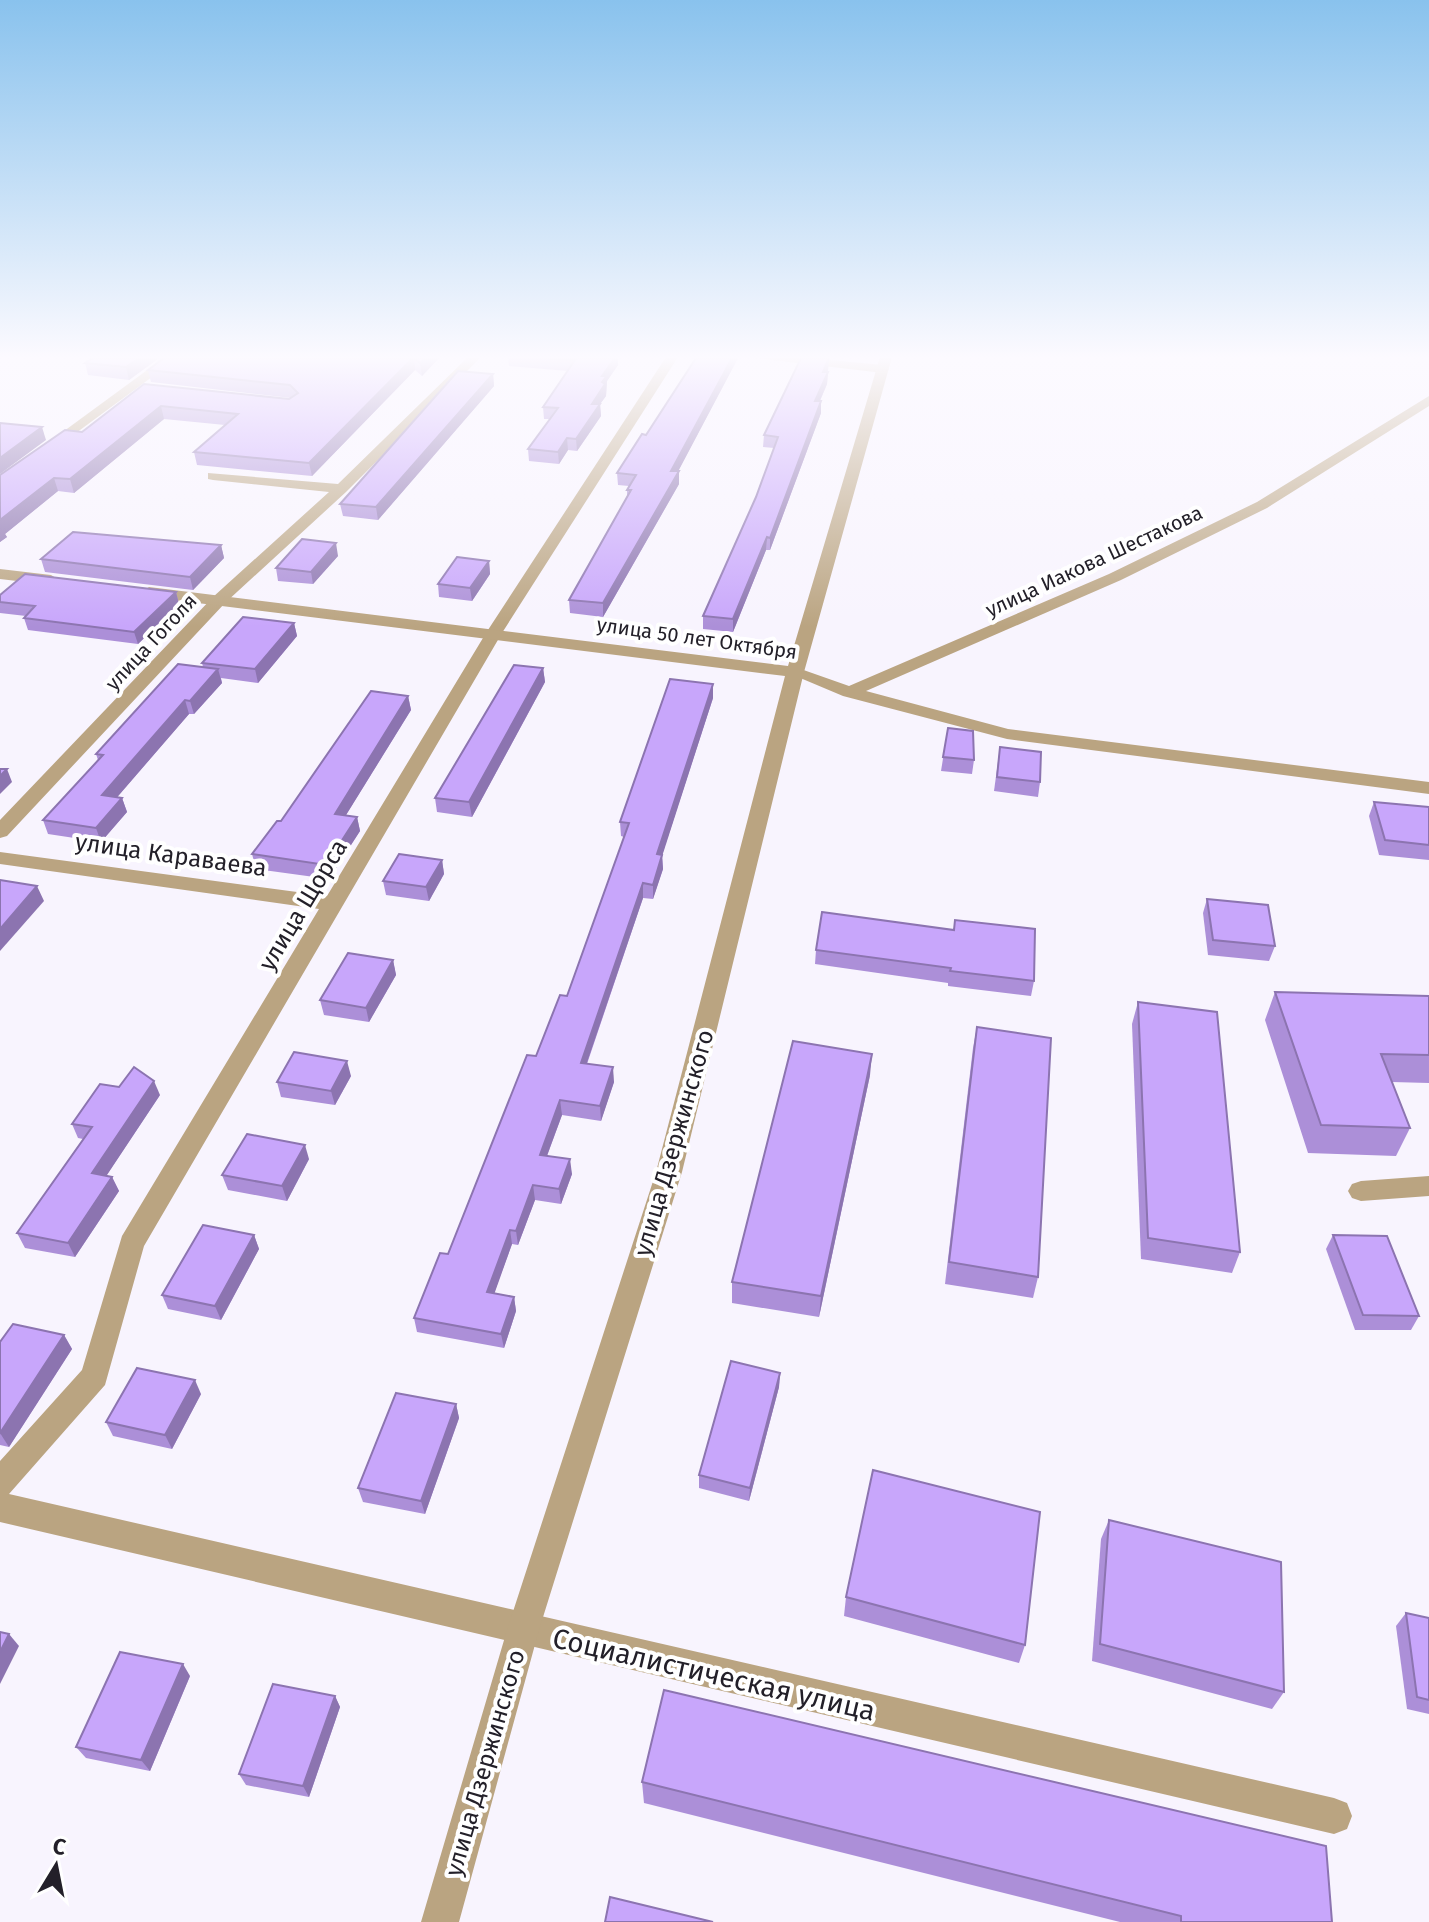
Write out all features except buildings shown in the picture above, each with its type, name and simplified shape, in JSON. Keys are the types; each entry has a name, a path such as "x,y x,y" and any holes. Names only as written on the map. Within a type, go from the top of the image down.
{"street":[{"path":"0,485 55,447"},
{"name":"улица Гоголя","path":"0,832 219,600 384,447"},
{"name":"улица Щорса","path":"0,1483 95,1376 131,1244 494,633 614,447"},
{"name":"улица Дзержинского","path":"440,1922 523,1630 669,1172 795,672 860,447"},
{"name":"улица Иакова Шестакова","path":"849,692 1115,577 1262,505 1355,447"},
{"path":"213,476 341,489"},
{"path":"0,574 62,582"},
{"name":"улица 50 лет Октября","path":"125,589 795,672 849,692 1007,734 1429,788"},
{"name":"улица Караваева","path":"0,858 335,904"},
{"path":"1361,1191 1429,1186"},
{"name":"Социалистическая улица","path":"0,1507 1334,1816"}]}
